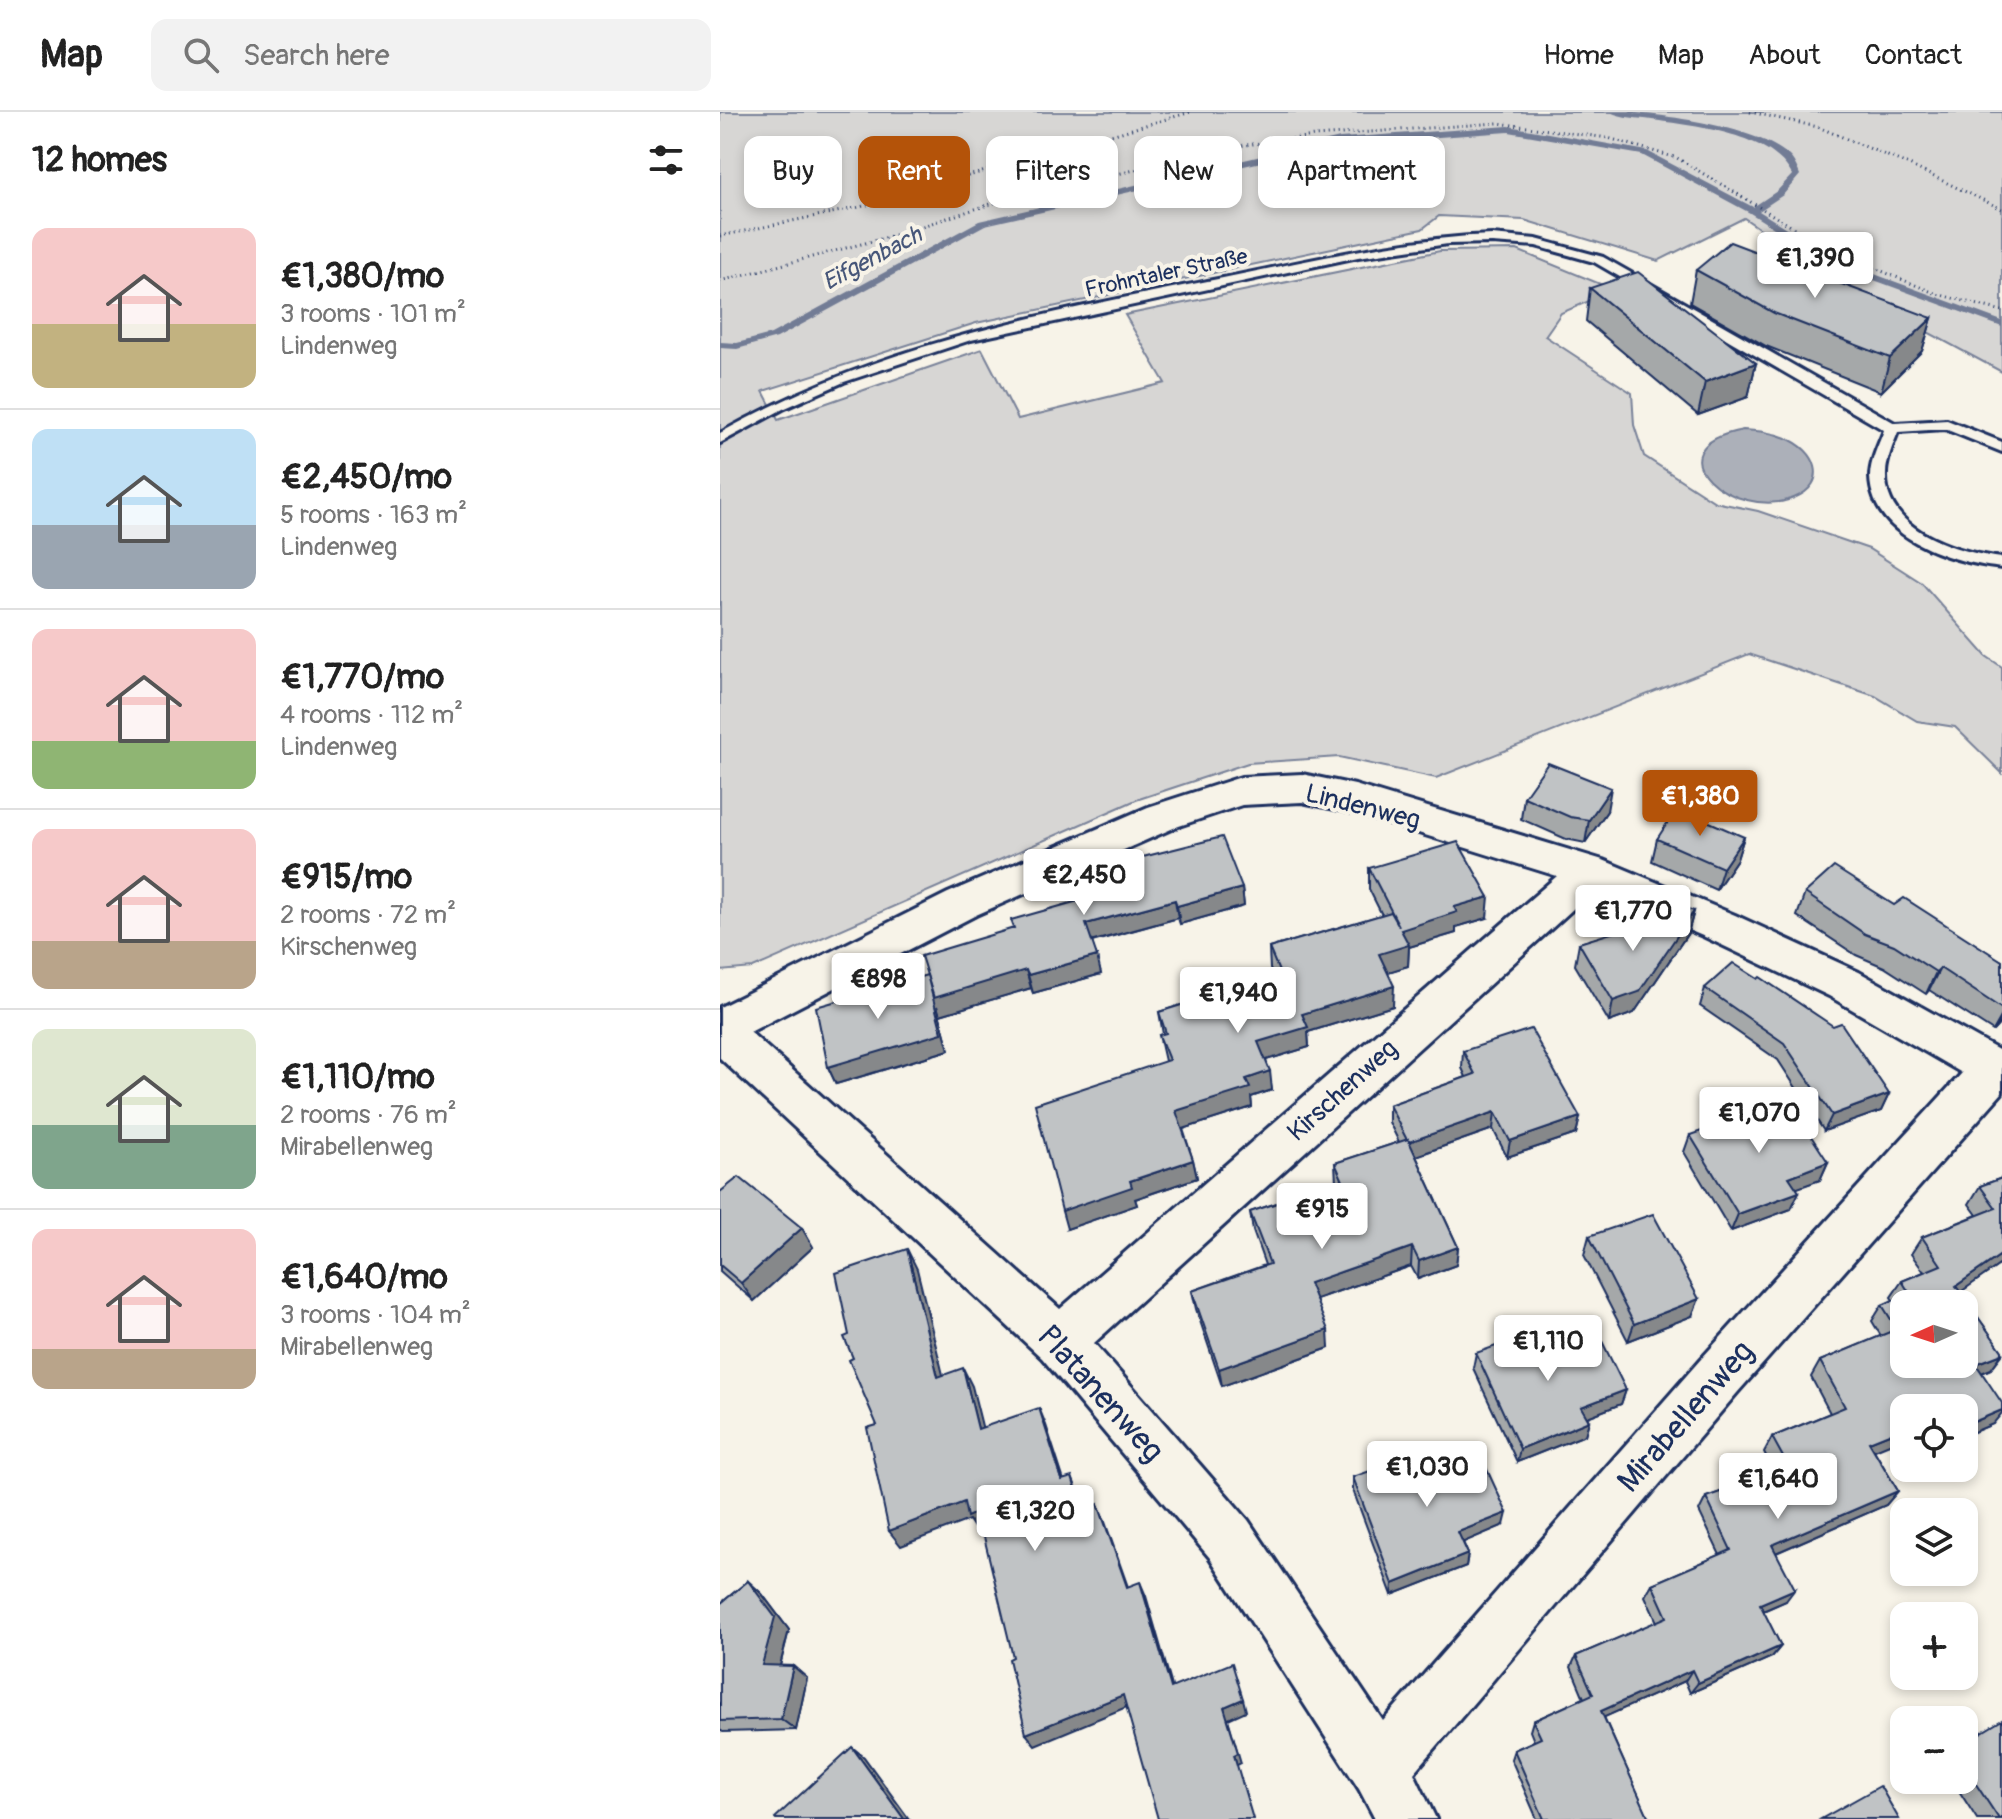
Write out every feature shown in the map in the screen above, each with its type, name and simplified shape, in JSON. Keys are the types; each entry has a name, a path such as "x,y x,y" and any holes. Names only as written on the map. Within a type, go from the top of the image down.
{"street":[{"name":"Lindenweg","path":"720,1029 962,904 1162,817 1241,791 1302,788 1355,799 1589,871 1720,926 1844,984 1998,1071"},
{"name":"Kirschenweg","path":"1060,1341 1589,871"},
{"name":"Platanenweg","path":"720,1029 1060,1341 1229,1539 1380,1768 1406,1819"},
{"name":"Mirabellenweg","path":"1380,1768 1719,1376 1998,1071"}],"lane":[{"name":"Frohntaler Straße","path":"720,439 765,410 841,377 913,353 1076,313 1445,239 1529,240 1584,253 1769,353 1892,428"},
{"path":"2002,447 1947,424 1892,428 1878,478 1884,503 1899,523 1945,551 1979,561 2002,563"}],"path":[{"path":"720,236 860,207 1191,112"},
{"path":"1750,112 1818,127 1907,164 2002,209"},
{"path":"720,281 888,237 997,202 1238,146 1314,136 1498,123 1608,138 1677,158 1831,250 1937,294 2002,311"}],"shaded area":[{"path":"720,112 2002,112 2002,372 1851,291 1744,218 1658,261 1524,220 1439,216 1422,229 976,323 763,391 778,420 982,349 1018,419 1165,383 1125,315 1440,251 1517,250 1615,290 1561,313 1545,336 1632,393 1634,425 1644,456 1715,502 1758,511 1869,549 1922,583 1986,656 2002,667 2002,773 1955,727 1917,721 1875,696 1749,654 1436,778 1339,757 1248,763 1136,800 753,968 720,971"},
{"path":"1743,430 1775,434 1796,443 1805,450 1815,467 1813,484 1794,498 1771,503 1747,500 1726,492 1709,480 1700,466 1701,452 1715,439"}],"building":[{"path":"1730,242 1932,318 1890,358 1774,313 1696,270"},
{"path":"1638,272 1756,363 1705,382 1590,288"},
{"path":"1548,763 1611,788 1589,820 1570,817 1524,797"},
{"path":"1677,808 1744,837 1723,868 1657,839"},
{"path":"1222,837 1242,888 1177,906 1175,900 1086,924 1097,956 1028,975 1026,970 934,998 921,956 1014,928 1011,920 1078,901 1073,884 1134,868 1131,860"},
{"path":"1458,842 1489,897 1454,907 1457,912 1401,930 1409,945 1379,954 1394,986 1302,1014 1308,1027 1258,1042 1270,1071 1246,1079 1250,1088 1176,1111 1193,1160 1130,1181 1132,1187 1062,1211 1035,1104 1169,1060 1159,1035 1166,1033 1159,1012 1280,974 1269,948 1391,912 1399,926 1369,868"},
{"path":"1834,867 1894,905 1904,898 2002,961 2002,1009 1940,968 1936,972 1894,945 1865,934 1805,893"},
{"path":"1688,909 1694,911 1639,992 1613,1001 1579,943"},
{"path":"1733,963 1758,979 1760,977 1833,1026 1841,1023 1889,1094 1832,1115 1784,1043 1705,988"},
{"path":"927,975 942,1033 828,1067 816,1007"},
{"path":"1531,1029 1580,1117 1510,1141 1495,1112 1409,1142 1407,1140 1389,1105 1475,1074 1463,1051"},
{"path":"1788,1101 1828,1162 1789,1177 1799,1192 1738,1214 1690,1135"},
{"path":"1408,1139 1458,1247 1419,1261 1412,1247 1309,1283 1328,1330 1219,1369 1192,1291 1270,1264 1250,1212 1343,1181 1335,1163"},
{"path":"739,1177 802,1228 741,1283 720,1265 720,1192"},
{"path":"2002,1178 2002,1254 1956,1286 1959,1290 1908,1290 1902,1281 1941,1265 1922,1237 1996,1208 1980,1186"},
{"path":"1653,1214 1699,1299 1634,1324 1589,1236"},
{"path":"907,1249 938,1377 963,1368 978,1429 1039,1408 1062,1480 1072,1477 1082,1510 1098,1504 1127,1587 1140,1582 1171,1688 1232,1663 1243,1699 1224,1707 1253,1819 1158,1819 1123,1695 1026,1734 1009,1659 1013,1657 978,1512 967,1517 964,1502 889,1531 867,1428 877,1425 849,1360 853,1358 844,1337 849,1335 836,1273"},
{"path":"1890,1302 1890,1318 1882,1305"},
{"path":"1978,1317 2002,1351 2002,1354 1978,1363"},
{"path":"1547,1328 1558,1348 1598,1333 1626,1390 1581,1407 1589,1421 1520,1449 1476,1353"},
{"path":"1890,1332 1890,1378 1978,1378 1978,1367 2002,1403 2002,1410 1978,1420 1978,1394 1890,1394 1890,1434 1869,1442 1898,1491 1772,1545 1795,1589 1760,1604 1781,1646 1698,1683 1692,1670 1601,1711 1649,1818 1544,1819 1514,1750 1541,1738 1533,1721 1593,1694 1576,1656 1667,1617 1652,1584 1731,1550 1706,1497 1789,1468 1772,1437 1845,1407 1820,1361"},
{"path":"1429,1450 1435,1467 1478,1450 1507,1513 1458,1532 1468,1554 1393,1584 1353,1477"},
{"path":"748,1581 775,1617 762,1665 793,1666 781,1719 720,1721 720,1604"},
{"path":"2002,1720 2002,1819 1978,1787 1978,1735"},
{"path":"852,1747 904,1819 775,1818"},
{"path":"1880,1786 1899,1819 1821,1819"}],"waterway":[{"path":"1614,112 1705,126 1773,148 1788,161 1796,175 1780,193 1753,211"},
{"name":"Eifgenbach","path":"720,345 737,346 774,336 982,223 1340,141 1509,129 1644,153 1753,211"},
{"name":"Eifgenbach","path":"1753,211 1836,263 2002,324"}]}
